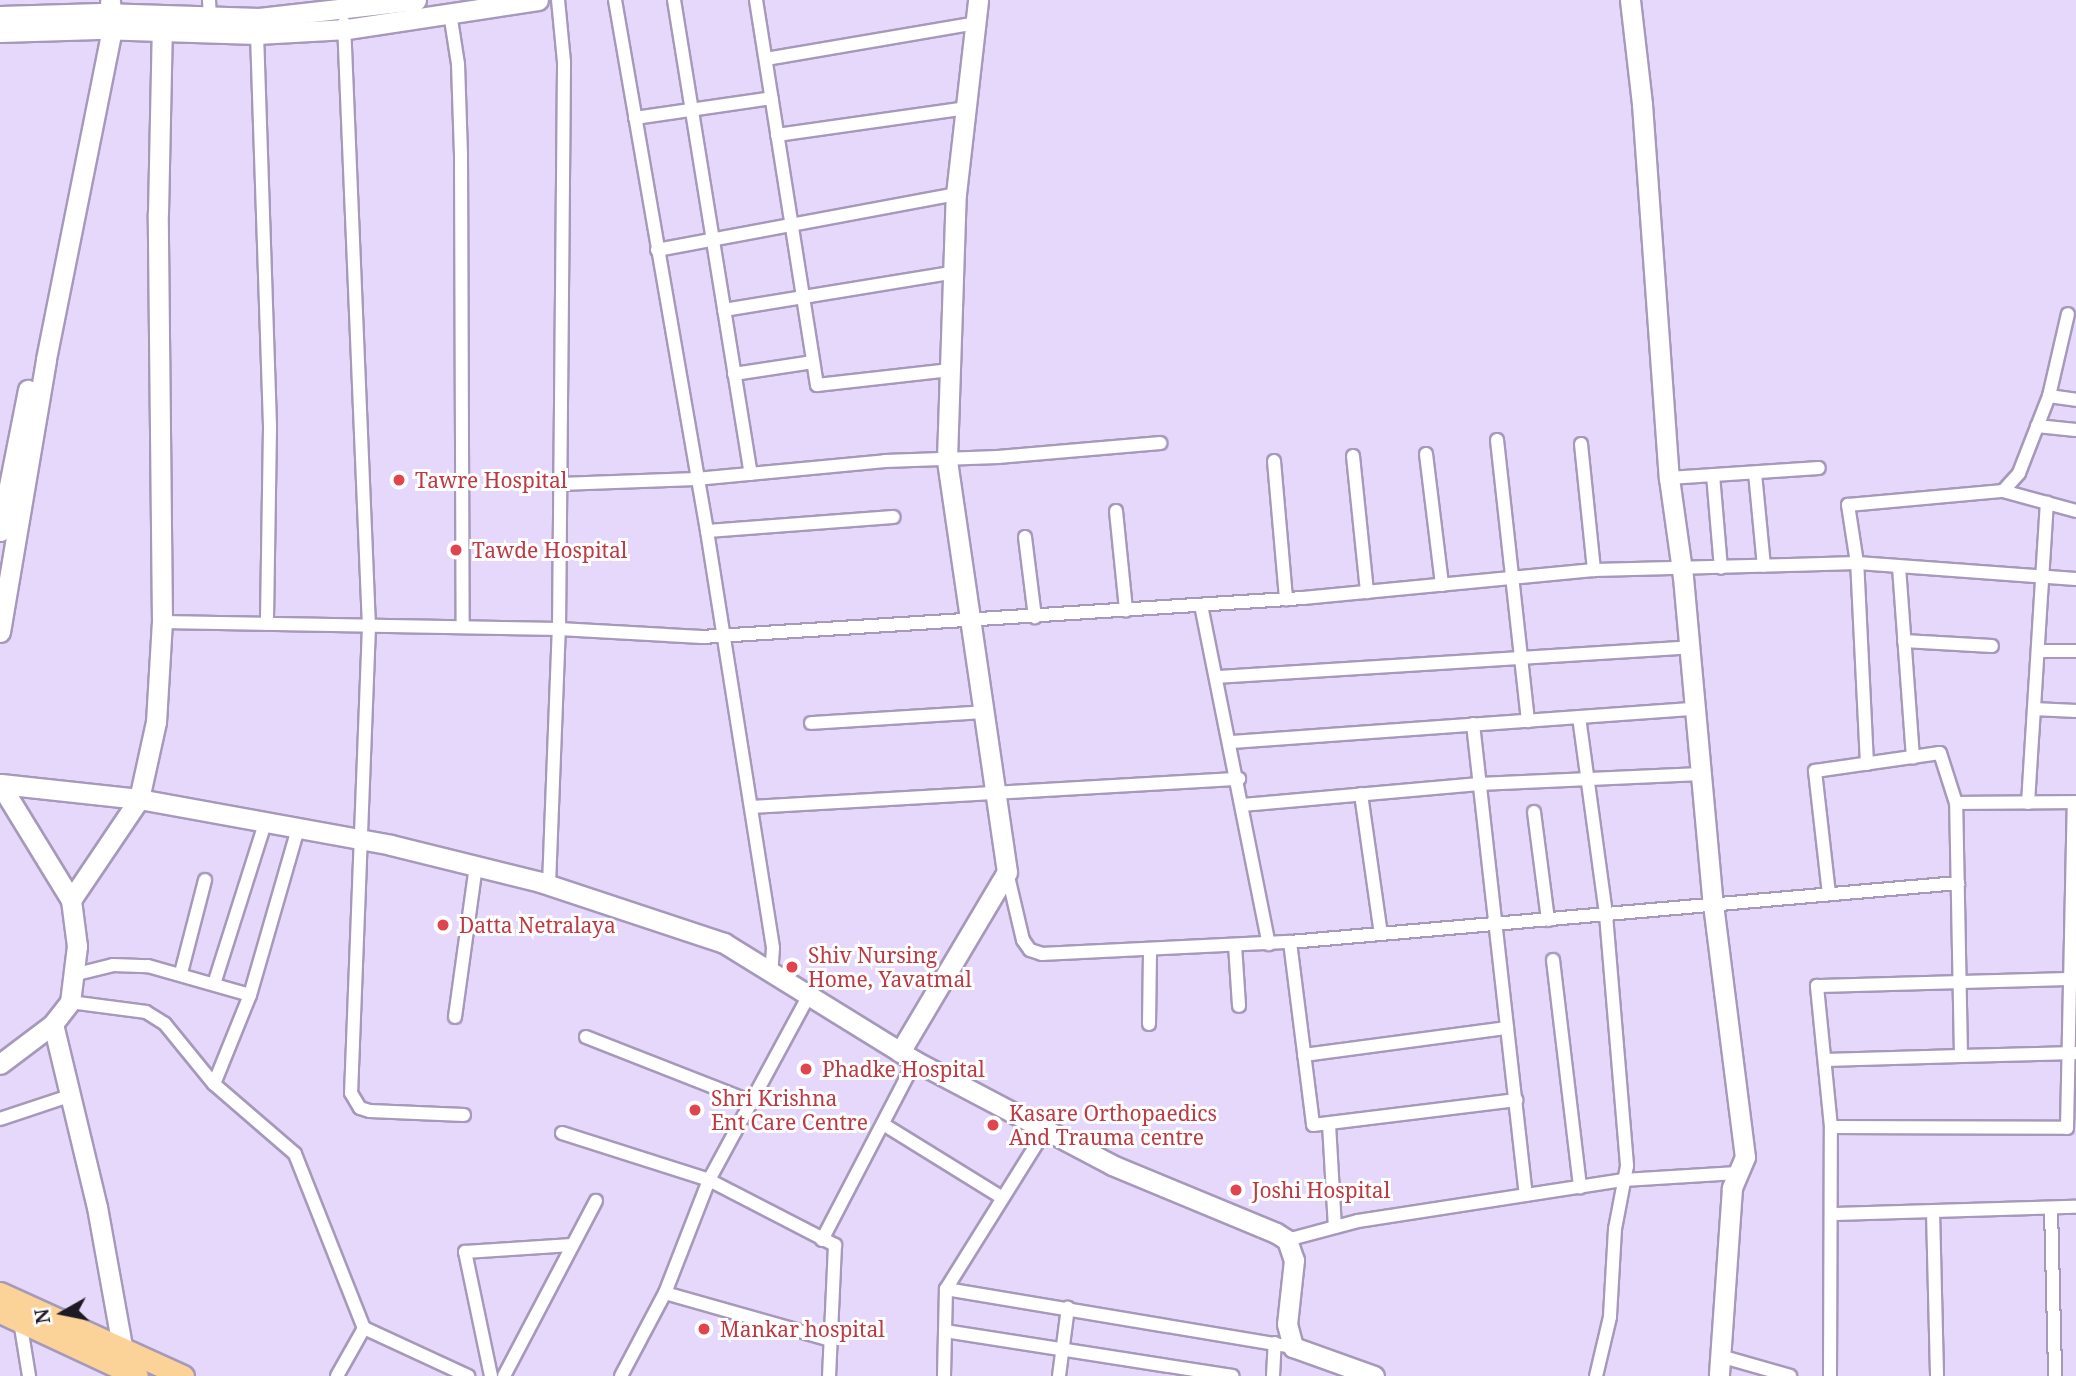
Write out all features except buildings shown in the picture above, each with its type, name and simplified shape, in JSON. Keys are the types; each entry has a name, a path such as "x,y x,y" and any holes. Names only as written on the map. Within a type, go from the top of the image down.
{"main road":[{"path":"0,1293 183,1376"},
{"path":"0,1312 132,1374"}],"street":[{"path":"162,23 210,9 336,6 416,0"},
{"path":"0,16 107,14 257,34 347,29 538,0"},
{"path":"550,885 559,629 564,62 558,0"},
{"path":"615,0 707,531 773,948 771,974"},
{"path":"674,0 751,474"},
{"path":"757,0 817,385 950,370"},
{"path":"978,0 956,194 951,273 947,459 986,712 1007,872 1023,940 1030,950 1150,950 1269,944 1958,883"},
{"path":"1630,0 1642,104 1669,478 1682,569 1713,904 1745,1157 1732,1188 1719,1366 1790,1376"},
{"path":"336,6 347,29 369,626 364,840 351,1053 354,1101 370,1111 464,1115"},
{"path":"450,13 458,64 462,183 463,627"},
{"path":"0,32 107,14"},
{"path":"0,531 37,371 107,14"},
{"path":"71,901 139,799 156,722 162,622 158,213 162,23"},
{"path":"765,59 976,23"},
{"path":"257,34 270,428 267,624"},
{"path":"635,118 772,98"},
{"path":"777,135 967,108"},
{"path":"657,250 713,242 956,194"},
{"path":"724,310 951,273"},
{"path":"2003,491 2019,473 2049,396 2068,314"},
{"path":"734,374 813,362"},
{"path":"0,632 37,371"},
{"path":"2049,396 2076,400"},
{"path":"2037,426 2076,430"},
{"path":"1497,440 1515,578 1528,721"},
{"path":"560,484 696,479 1160,443"},
{"path":"1581,444 1594,570"},
{"path":"1426,454 1442,585"},
{"path":"1353,456 1367,592"},
{"path":"1274,461 1286,599"},
{"path":"1669,478 1819,468"},
{"path":"1755,473 1764,566"},
{"path":"1713,475 1721,568"},
{"path":"1867,764 1857,563 1848,505 2003,491 2076,511"},
{"path":"2028,803 2047,503"},
{"path":"1116,511 1126,610"},
{"path":"707,531 893,517"},
{"path":"1025,537 1035,617"},
{"path":"162,622 559,629 723,636 1286,599 1594,570 1857,563 2076,579"},
{"path":"1899,567 1913,757"},
{"path":"1201,605 1239,779 1269,944"},
{"path":"1904,641 1992,646"},
{"path":"1217,677 1689,647"},
{"path":"2038,651 2076,650"},
{"path":"1231,742 1695,709"},
{"path":"2034,709 2076,711"},
{"path":"811,723 986,712"},
{"path":"1579,717 1606,915 1627,1166 1615,1228 1610,1317 1596,1376"},
{"path":"1473,724 1526,1195"},
{"path":"1829,894 1815,771 1940,753 1955,803 1961,1056"},
{"path":"1243,805 1479,784 1701,774"},
{"path":"751,807 997,795 1239,779"},
{"path":"0,784 139,799 364,840 550,885 724,943 908,1057 1112,1165 1287,1240 1335,1227 1624,1180 1737,1173"},
{"path":"0,784 71,901 76,925 70,1002 53,1024 0,1064"},
{"path":"1361,794 1381,934"},
{"path":"1831,1127 2067,1128 2072,1053 2075,803 1955,803"},
{"path":"1534,812 1548,920"},
{"path":"214,984 265,823"},
{"path":"215,1079 250,995 298,829"},
{"path":"455,1017 476,866"},
{"path":"822,1240 883,1124 908,1057 1007,872"},
{"path":"181,973 205,880"},
{"path":"1290,942 1312,1123 1329,1124 1516,1100"},
{"path":"1235,946 1239,1006"},
{"path":"1149,1024 1150,950"},
{"path":"1553,960 1580,1187"},
{"path":"73,975 142,966 181,973 250,995"},
{"path":"1830,1376 1833,1214 1831,1127 1817,986 2071,979"},
{"path":"621,1376 665,1293 709,1180 749,1101 808,997"},
{"path":"70,1002 156,1016 215,1079 295,1154 364,1328 468,1376"},
{"path":"53,1024 72,1095 122,1347 132,1374"},
{"path":"1304,1055 1507,1028"},
{"path":"586,1037 749,1101"},
{"path":"1825,1060 2072,1053"},
{"path":"0,1119 72,1095"},
{"path":"883,1124 1001,1197"},
{"path":"1329,1124 1335,1227"},
{"path":"944,1376 946,1289 1001,1197 1046,1129"},
{"path":"562,1133 709,1180 835,1245 829,1376"},
{"path":"504,1376 596,1201"},
{"path":"2051,1208 2055,1376"},
{"path":"1833,1214 2076,1208"},
{"path":"1933,1211 1937,1376"},
{"path":"1273,1376 1284,1345 1294,1260 1287,1240"},
{"path":"491,1376 466,1252 572,1245"},
{"path":"946,1289 1284,1345 1328,1369 1374,1376"},
{"path":"665,1293 831,1340"},
{"path":"1059,1376 1068,1308"},
{"path":"20,1321 29,1376"},
{"path":"337,1376 364,1328"},
{"path":"945,1331 1232,1376"}],"place":[{"name":"Tawre Hospital","path":"399,480"},
{"name":"Tawde Hospital","path":"456,550"},
{"name":"Datta Netralaya","path":"443,925"},
{"name":"Shiv Nursing Home, Yavatmal","path":"792,967"},
{"name":"Phadke Hospital","path":"806,1069"},
{"name":"Shri Krishna Ent Care Centre","path":"695,1110"},
{"name":"Kasare Orthopaedics And Trauma centre","path":"993,1125"},
{"name":"Joshi Hospital","path":"1236,1190"},
{"name":"Mankar hospital","path":"704,1329"}]}
